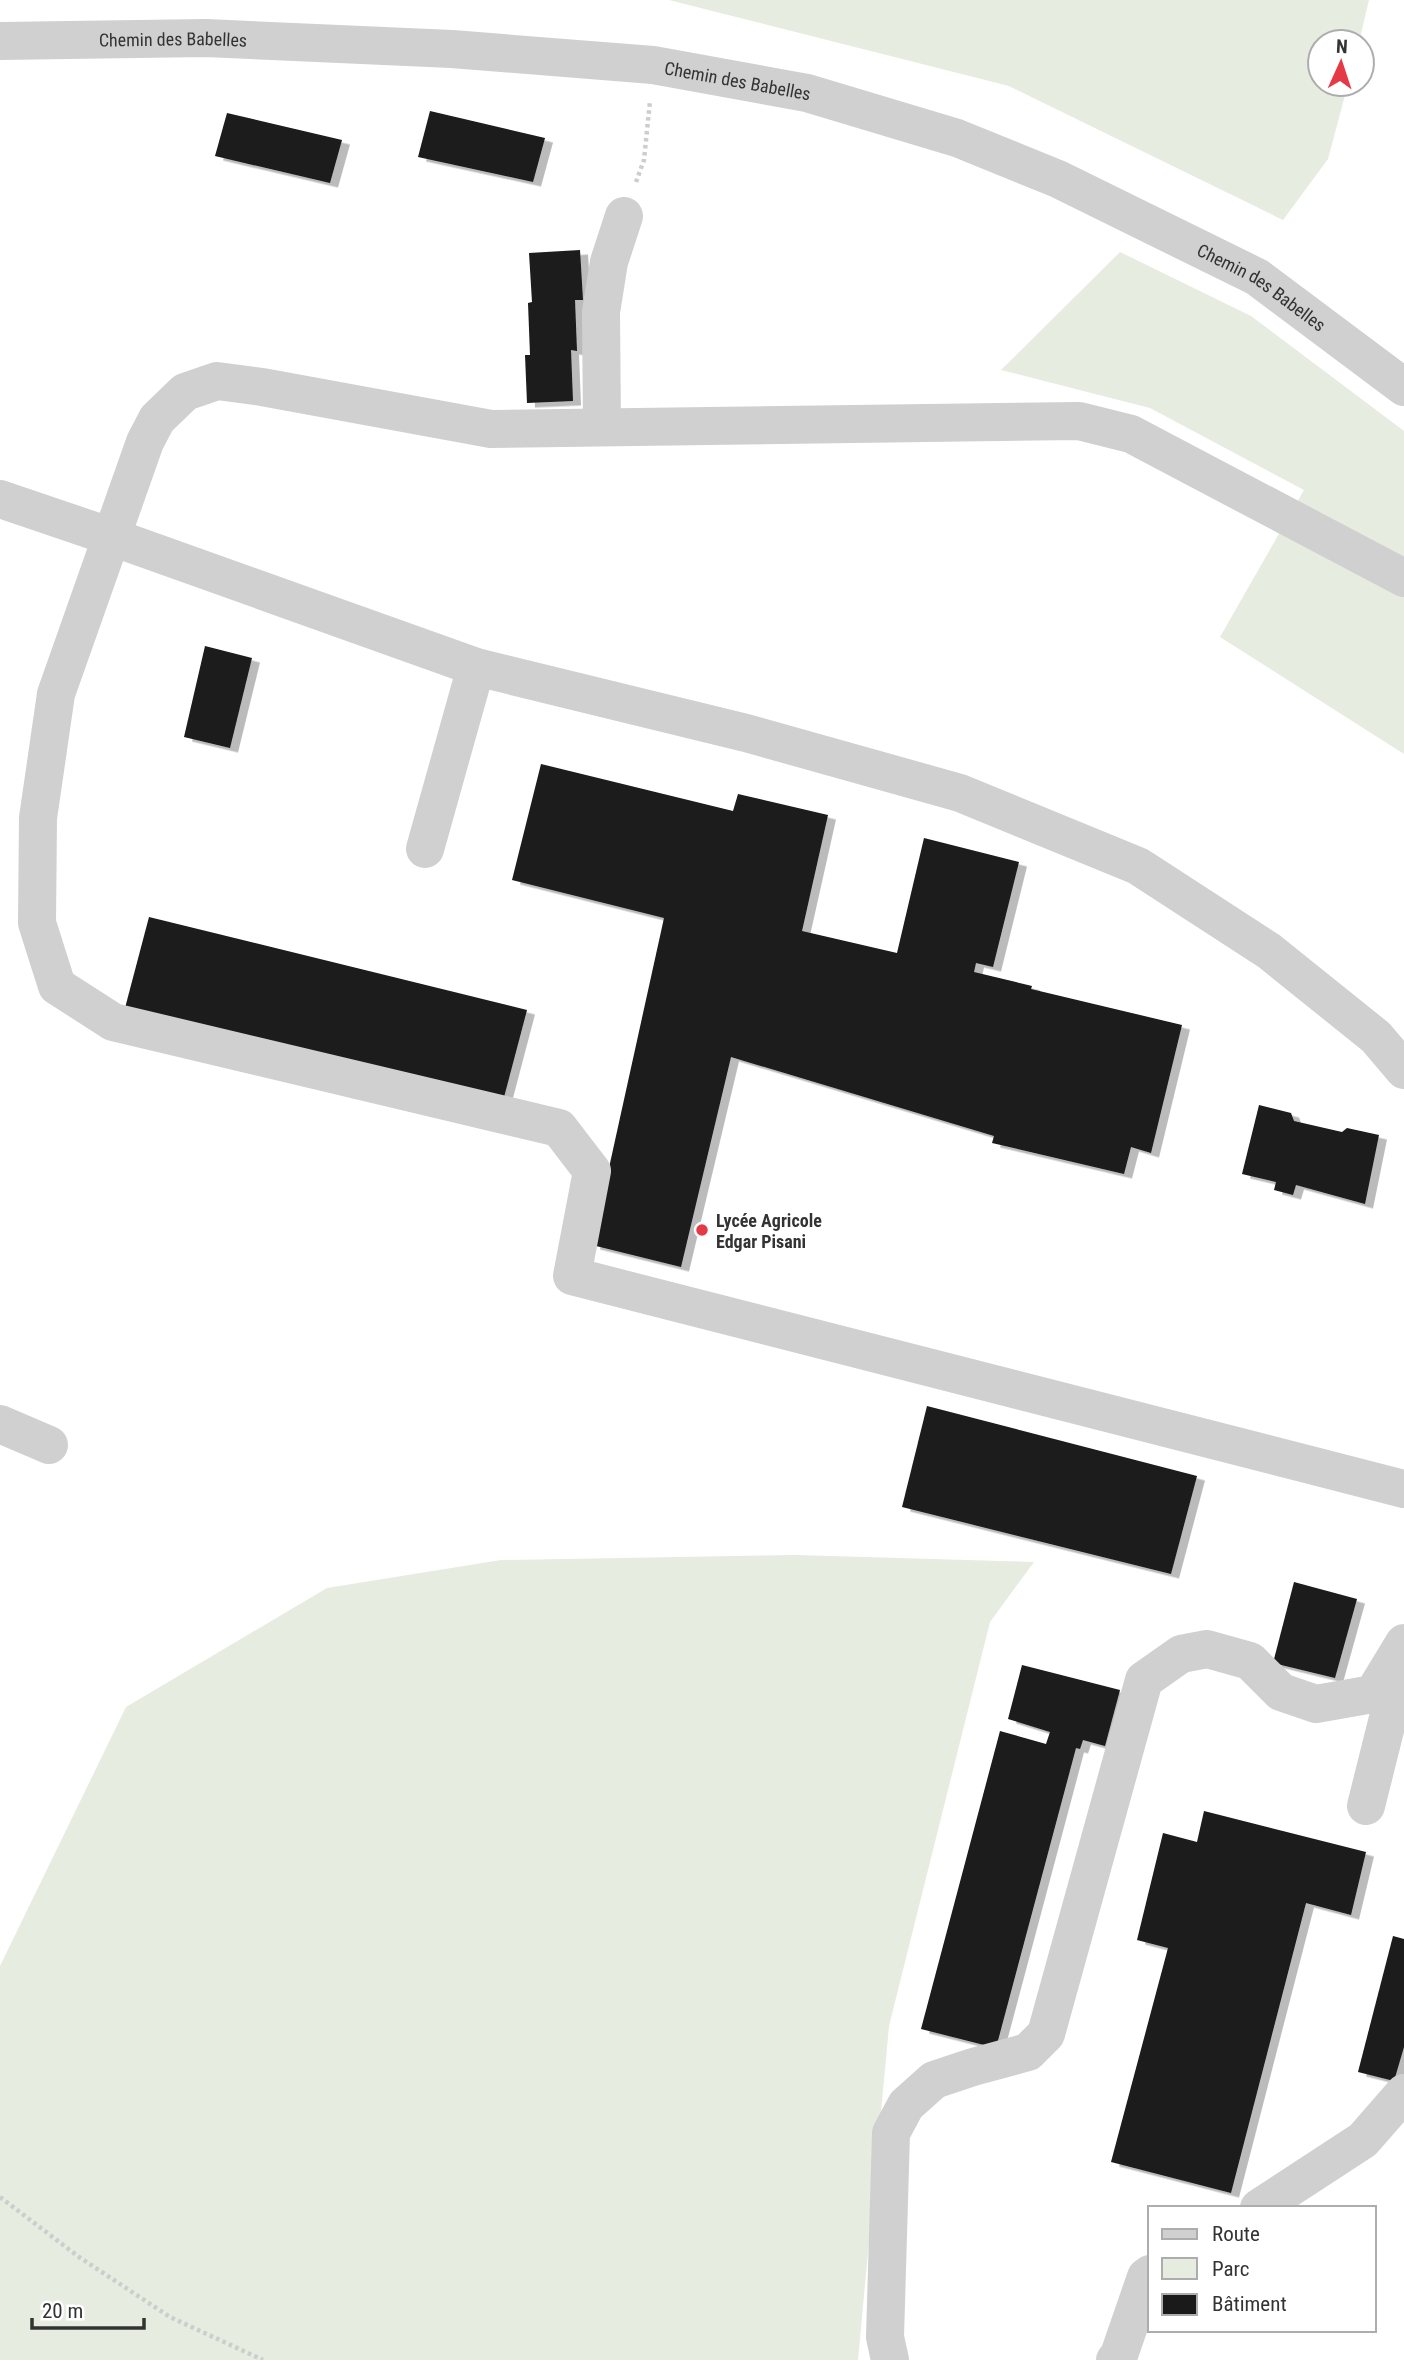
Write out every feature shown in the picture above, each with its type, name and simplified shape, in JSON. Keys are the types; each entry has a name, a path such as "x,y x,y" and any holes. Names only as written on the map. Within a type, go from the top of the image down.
{"street":[{"name":"Chemin des Babelles","path":"0,41 206,38 452,49 653,65 807,93 957,138 1058,179 1257,277 1404,387"},
{"path":"602,427 601,312 609,262 624,216"},
{"path":"1404,578 1131,434 1079,421 491,429 217,381 185,392 157,419 98,532 56,694 38,818 37,923 57,986 113,1022 559,1128 592,1171 572,1276 1404,1489"},
{"path":"0,499 475,667 746,733 960,793 1139,866 1269,950 1376,1037 1404,1070"},
{"path":"425,849 475,667"},
{"path":"0,1424 49,1445"},
{"path":"890,2360 885,2337 891,2133 906,2105 933,2080 1028,2052 1046,2034 1144,1680 1181,1654 1207,1649 1250,1661 1281,1692 1316,1704 1373,1693 1404,1643"},
{"path":"1366,1806 1404,1654"},
{"path":"1262,2206 1363,2140 1404,2093"},
{"path":"1115,2360 1148,2276"}],"path":[{"path":"624,216 644,160 653,65"},
{"path":"0,2197 79,2257 170,2317 263,2360"}],"green space":[{"path":"669,0 1369,0 1362,28 1306,28 1306,98 1344,98 1328,159 1283,220 1009,86"},
{"path":"1120,252 1251,316 1404,431 1404,754 1220,637 1304,490 1150,408 1001,370"},
{"path":"796,1555 1034,1562 990,1622 889,2026 858,2360 0,2360 0,1966 126,1707 327,1588 501,1560"}],"building":[{"path":"430,111 545,138 533,182 418,157"},
{"path":"227,113 342,140 330,183 215,156"},
{"path":"580,250 583,300 575,300 577,351 571,350 573,401 527,403 525,355 530,355 528,303 532,302 529,253"},
{"path":"205,646 252,658 230,748 184,737"},
{"path":"541,764 733,811 738,794 828,815 802,931 897,953 924,838 1019,862 993,967 976,963 974,972 1032,986 1031,989 1182,1025 1151,1153 1131,1147 1124,1174 992,1143 994,1136 731,1057 681,1267 592,1245 664,918 512,880"},
{"path":"149,917 527,1010 503,1101 125,1008"},
{"path":"1259,1105 1291,1113 1294,1121 1342,1132 1347,1128 1379,1135 1365,1204 1296,1185 1293,1195 1274,1190 1276,1182 1242,1174"},
{"path":"927,1406 1197,1476 1171,1574 902,1507"},
{"path":"1294,1582 1357,1599 1335,1678 1273,1663"},
{"path":"1022,1665 1120,1690 1105,1746 1083,1740 1080,1749 1076,1748 996,2048 921,2029 1000,1731 1046,1744 1050,1732 1008,1719"},
{"path":"1204,1811 1366,1852 1351,1915 1306,1903 1231,2193 1111,2162 1168,1948 1137,1940 1163,1833 1197,1842"},
{"path":"1393,1936 1404,1939 1404,2047 1394,2081 1358,2072"}],"place":[{"name":"Lycée Agricole Edgar Pisani","path":"702,1230"}]}
